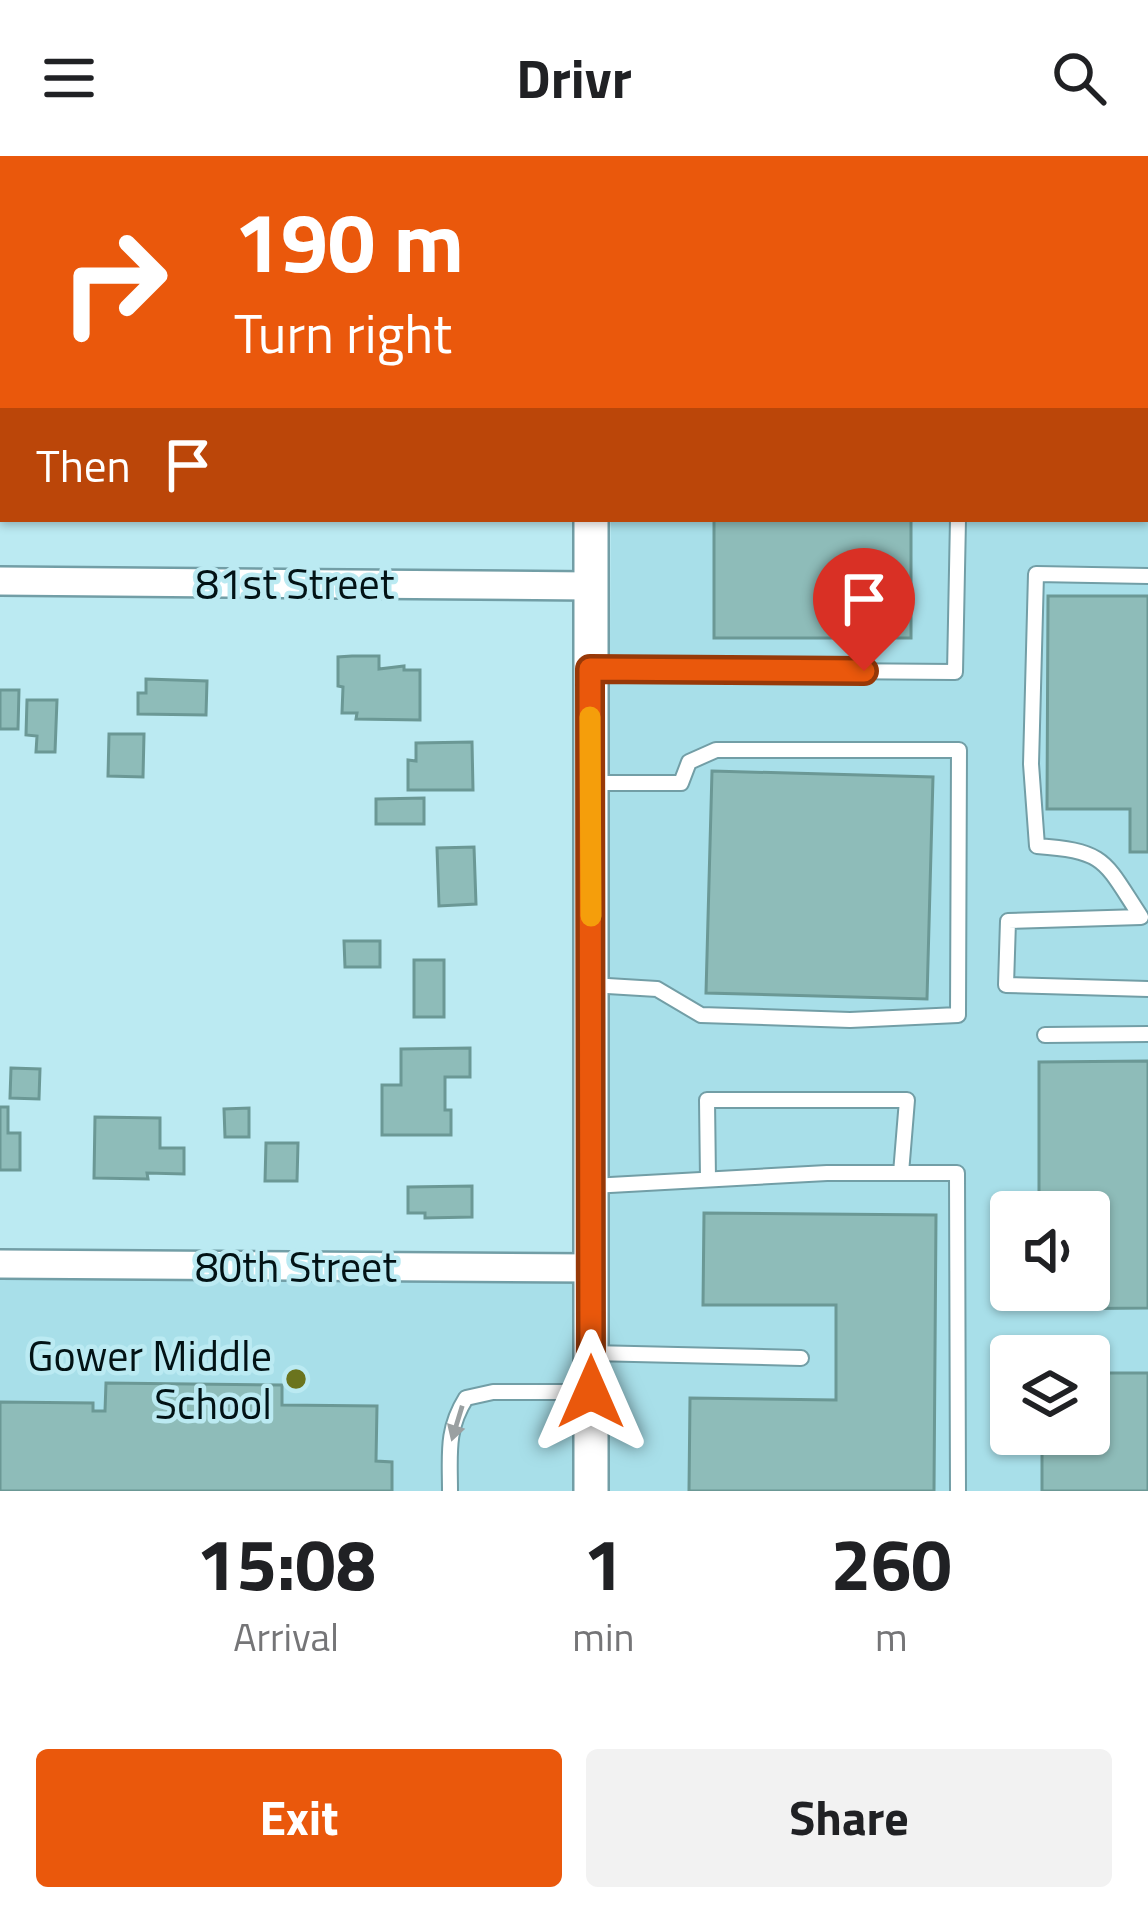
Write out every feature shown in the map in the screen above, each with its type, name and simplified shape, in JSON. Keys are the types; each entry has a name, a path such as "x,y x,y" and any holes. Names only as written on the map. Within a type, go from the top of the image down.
{"street":[{"path":"591,522 591,1491"},
{"name":"81st Street","path":"0,581 590,586"},
{"name":"80th Street","path":"0,1264 592,1268"}],"lane":[{"path":"590,669 955,672 958,522"},
{"path":"1144,922 1105,862 1078,849 1037,846 1031,764 1036,574 1148,576"},
{"path":"590,783 681,783 689,762 716,750 959,750 958,1015 850,1020 701,1015 657,989 591,986"},
{"path":"1144,922 1008,921 1006,985 1148,989"},
{"path":"1045,1035 1148,1034"},
{"path":"708,1180 707,1100 907,1100 901,1173"},
{"path":"592,1186 827,1173 957,1173 958,1491"},
{"path":"591,1353 801,1358"},
{"path":"450,1491 451,1432 466,1398 493,1392 591,1392"}],"shaded area":[{"path":"611,522 1148,522 1148,1491 603,1491"},
{"name":"Gower Middle School","path":"0,1263 592,1268 591,1491 0,1491"}],"building":[{"path":"714,522 911,522 911,638 714,638"},
{"path":"1048,596 1148,596 1148,852 1130,852 1130,809 1047,809"},
{"path":"379,656 379,669 404,666 404,670 420,670 420,720 356,719 357,713 342,713 338,657"},
{"path":"146,679 207,681 206,715 138,714 138,693 146,693"},
{"path":"0,690 19,690 18,729 0,729"},
{"path":"27,700 57,700 55,752 36,752 37,736 26,735"},
{"path":"109,734 144,734 143,777 108,776"},
{"path":"472,742 473,790 408,790 408,760 416,761 416,743"},
{"path":"712,771 933,777 927,999 706,993"},
{"path":"424,798 424,824 376,824 376,799"},
{"path":"474,847 476,904 439,906 437,848"},
{"path":"344,941 380,941 380,967 345,967"},
{"path":"414,960 444,960 444,1017 414,1017"},
{"path":"470,1048 470,1077 445,1077 451,1135 382,1135 382,1085 401,1085 401,1049"},
{"path":"1148,1061 1148,1308 1110,1308 1110,1191 1039,1191 1039,1062"},
{"path":"11,1068 40,1069 39,1099 10,1098"},
{"path":"0,1107 8,1107 8,1133 20,1133 20,1170 0,1170"},
{"path":"249,1108 249,1137 225,1137 224,1109"},
{"path":"95,1117 160,1118 160,1148 184,1148 184,1174 94,1178"},
{"path":"266,1143 298,1143 297,1181 265,1181"},
{"path":"472,1186 472,1217 425,1218 425,1213 408,1213 408,1187"},
{"path":"704,1213 936,1215 934,1491 689,1491 690,1398 836,1400 836,1305 703,1305"},
{"path":"1110,1373 1148,1373 1148,1491 1042,1491 1042,1455 1110,1455"},
{"path":"106,1383 282,1385 282,1405 377,1406 376,1461 392,1462 392,1491 0,1491 0,1402 93,1403 93,1411 105,1411"}],"slow traffic":[{"path":"590,717 591,916"}],"place":[{"name":"Gower Middle School","path":"296,1379"}],"route":[{"path":"591,1392 590,669 864,671"}]}
